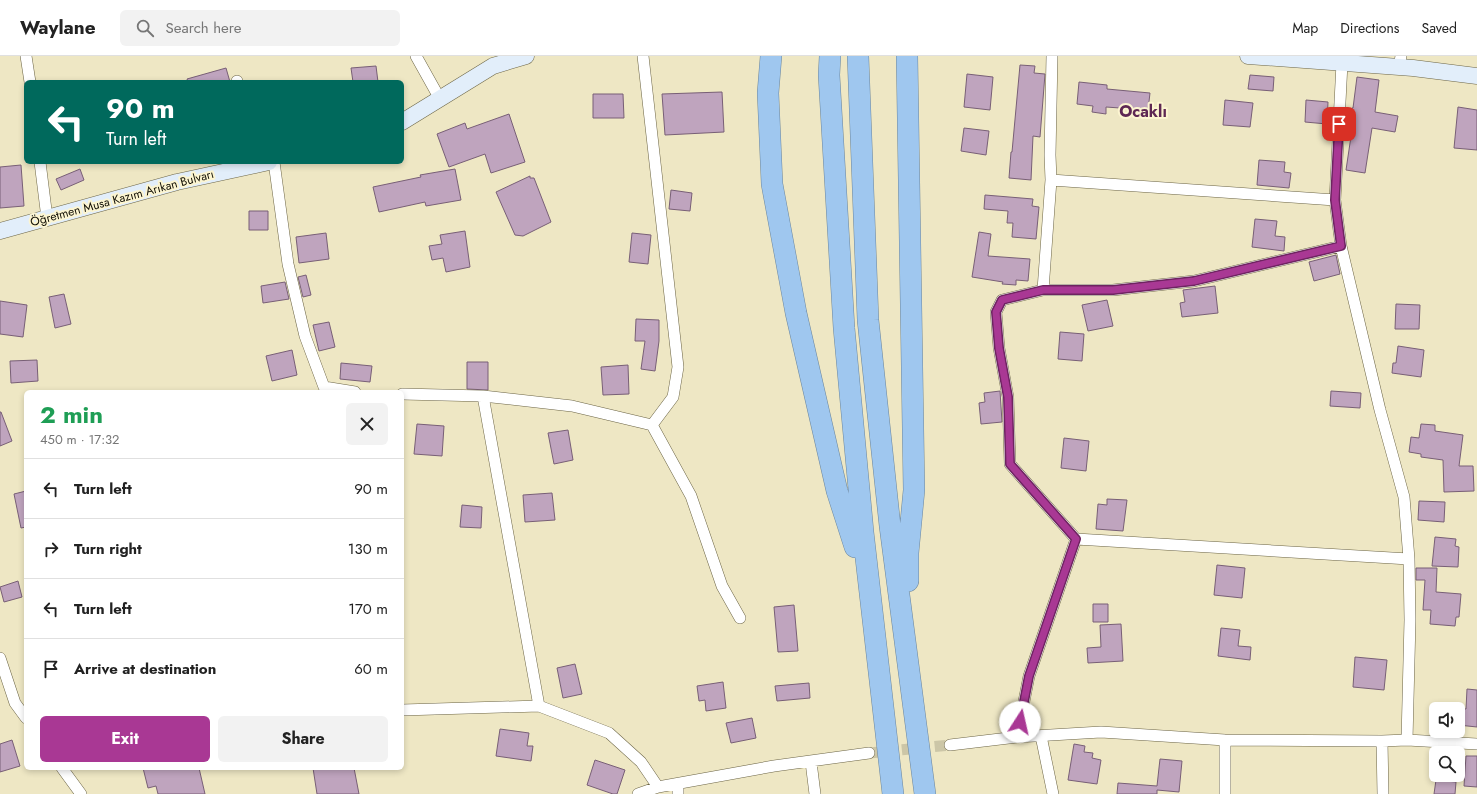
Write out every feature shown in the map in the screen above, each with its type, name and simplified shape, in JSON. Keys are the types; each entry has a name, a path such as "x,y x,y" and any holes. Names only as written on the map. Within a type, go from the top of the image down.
{"highway":[{"path":"771,56 768,93 772,184 796,313 837,491 853,539 879,674"},
{"path":"907,56 914,490 908,553 907,666"},
{"path":"829,65 844,328 863,532 892,794"},
{"path":"858,65 868,320 890,526 907,666 925,794"}],"street":[{"path":"26,56 30,80"},
{"path":"416,56 440,99"},
{"path":"404,121 493,66 523,56"},
{"path":"643,56 678,367 673,397 652,425"},
{"path":"1043,290 1051,180 1050,155 1052,56"},
{"path":"1248,56 1342,63 1400,61 1477,76"},
{"path":"1342,63 1335,200 1341,246 1380,410 1404,497 1409,558 1410,620 1407,740"},
{"path":"40,164 47,218"},
{"name":"Öğretmen Musa Kazım Arıkan Bulvarı","path":"0,231 177,182 259,164"},
{"path":"274,164 288,264 305,336 324,390"},
{"path":"1051,180 1335,200"},
{"path":"1341,246 1194,281 1113,290 1043,290 1002,300 996,312 999,348 1008,397 1010,464 1076,539 1409,558"},
{"path":"404,394 482,396 572,406 652,425 691,496 722,586 740,618"},
{"path":"482,396 539,706"},
{"path":"1017,737 1029,676 1076,539"},
{"path":"0,658 15,703 24,715"},
{"path":"404,710 539,706 609,733 642,762 658,787"},
{"path":"950,745 1017,737 1101,732 1225,740 1407,740 1477,744"},
{"path":"1040,736 1053,794"},
{"path":"1225,740 1225,794"},
{"path":"1382,741 1383,794"},
{"path":"638,794 658,787 678,789 774,766 811,762 869,752"},
{"path":"811,762 815,794"},
{"path":"63,770 81,794"}],"building":[{"path":"1020,65 1035,66 1034,73 1045,74 1040,137 1033,136 1031,180 1009,178"},
{"path":"376,66 378,80 353,80 351,68"},
{"path":"226,68 229,80 187,80"},
{"path":"967,74 993,77 990,110 964,107"},
{"path":"1250,75 1274,77 1273,91 1248,89"},
{"path":"1357,77 1379,80 1375,112 1398,116 1395,132 1372,128 1365,173 1346,170 1353,123 1349,123 1353,108"},
{"path":"1079,82 1107,85 1107,89 1150,93 1148,110 1106,107 1106,114 1092,112 1093,106 1077,104"},
{"path":"722,92 724,132 665,135 662,94"},
{"path":"593,94 623,94 624,118 593,118"},
{"path":"1225,100 1253,103 1250,127 1223,125"},
{"path":"1306,100 1328,102 1327,124 1305,122"},
{"path":"1458,107 1477,110 1477,150 1454,148"},
{"path":"509,114 525,162 491,173 485,154 449,167 437,134 465,123 467,129"},
{"path":"964,128 989,131 986,155 961,151"},
{"path":"1259,160 1285,162 1284,172 1291,173 1289,188 1257,185"},
{"path":"21,165 24,206 0,208 0,167"},
{"path":"80,169 84,180 61,190 56,179"},
{"path":"455,169 461,200 426,206 425,202 379,212 373,187 421,177 420,175"},
{"path":"530,176 530,178 534,178 551,222 523,236 515,235 496,192"},
{"path":"671,190 692,193 690,211 669,209"},
{"path":"985,195 1033,199 1032,206 1039,207 1036,239 1012,237 1013,223 1007,223 1008,211 984,209"},
{"path":"249,211 268,211 268,230 249,230"},
{"path":"1255,219 1277,221 1275,236 1285,237 1284,251 1252,247"},
{"path":"465,231 470,267 446,272 443,258 432,260 429,246 442,244 440,235"},
{"path":"979,232 991,234 988,256 1030,259 1028,281 1016,280 1016,285 1002,284 1003,282 972,277"},
{"path":"326,233 329,259 299,263 296,237"},
{"path":"632,233 651,235 648,264 629,262"},
{"path":"1336,255 1340,274 1314,281 1309,262"},
{"path":"306,275 311,295 303,297 298,277"},
{"path":"285,282 289,299 263,303 261,286"},
{"path":"1215,286 1218,313 1182,317 1180,303 1185,302 1183,290"},
{"path":"64,294 71,324 55,328 49,297"},
{"path":"1107,300 1113,326 1088,331 1082,305"},
{"path":"0,301 27,305 23,337 0,334"},
{"path":"1396,304 1420,305 1419,329 1395,329"},
{"path":"636,319 659,320 659,341 655,371 641,369 645,341 635,341"},
{"path":"329,322 335,347 319,351 313,325"},
{"path":"1060,332 1084,334 1082,361 1058,359"},
{"path":"1398,346 1424,350 1421,377 1392,373 1393,363 1396,363"},
{"path":"292,350 297,375 272,381 266,356"},
{"path":"37,360 38,381 11,383 10,361"},
{"path":"467,362 488,362 488,390 467,389"},
{"path":"341,363 372,366 370,382 340,379"},
{"path":"628,365 629,394 603,395 601,367"},
{"path":"1000,391 1002,422 981,424 979,403 985,402 984,393"},
{"path":"1331,391 1361,393 1360,408 1330,406"},
{"path":"0,412 12,441 0,446"},
{"path":"417,424 444,426 442,456 414,454"},
{"path":"1421,424 1435,425 1435,431 1463,435 1459,466 1473,466 1474,491 1444,492 1443,460 1421,457 1421,454 1409,452 1411,437 1419,438"},
{"path":"568,430 573,460 554,464 548,433"},
{"path":"1064,438 1089,441 1086,471 1061,468"},
{"path":"24,492 24,527 21,528 14,494"},
{"path":"552,493 555,520 525,522 523,495"},
{"path":"1107,499 1127,500 1123,531 1096,529 1098,504 1107,505"},
{"path":"1419,501 1445,502 1444,522 1418,520"},
{"path":"462,505 482,507 481,528 460,527"},
{"path":"1435,537 1456,539 1455,546 1459,547 1458,567 1432,566"},
{"path":"1217,565 1245,568 1242,598 1214,595"},
{"path":"1416,568 1437,568 1436,592 1461,594 1459,617 1456,617 1455,626 1430,624 1431,610 1423,610 1425,580 1416,580"},
{"path":"18,581 22,597 4,602 0,587"},
{"path":"1093,604 1108,604 1108,622 1093,622"},
{"path":"794,605 798,651 778,652 774,607"},
{"path":"1121,624 1123,661 1088,663 1087,648 1101,647 1100,625"},
{"path":"1221,628 1240,630 1238,646 1251,647 1250,660 1218,656"},
{"path":"1355,657 1387,660 1384,690 1353,687"},
{"path":"575,664 582,694 563,698 557,668"},
{"path":"723,682 726,708 706,711 705,700 699,701 697,686"},
{"path":"809,683 810,698 777,701 775,686"},
{"path":"1467,689 1477,690 1477,727 1465,726"},
{"path":"752,718 756,738 731,743 726,723"},
{"path":"500,729 529,733 527,746 533,746 531,761 496,756"},
{"path":"12,740 20,766 0,772 0,744"},
{"path":"1074,744 1085,746 1084,752 1093,753 1092,758 1101,760 1097,784 1068,780"},
{"path":"1466,756 1477,756 1477,787 1464,786"},
{"path":"1160,759 1182,761 1179,792 1157,790 1157,794 1117,794 1118,783 1157,786"},
{"path":"595,760 625,770 617,794 587,785"},
{"path":"144,770 199,770 205,794 158,794 156,786 148,788"},
{"path":"313,770 354,770 359,794 317,794"},
{"path":"1436,782 1456,782 1455,794 1434,794"}],"tunnel":[{"path":"869,753 950,745"}],"district":[{"name":"Ocaklı","path":"1143,111"}],"route":[{"path":"1020,722 1029,676 1076,539 1010,464 1008,397 999,348 996,312 1002,300 1043,290 1113,290 1194,281 1341,246 1335,200 1339,124"}]}
